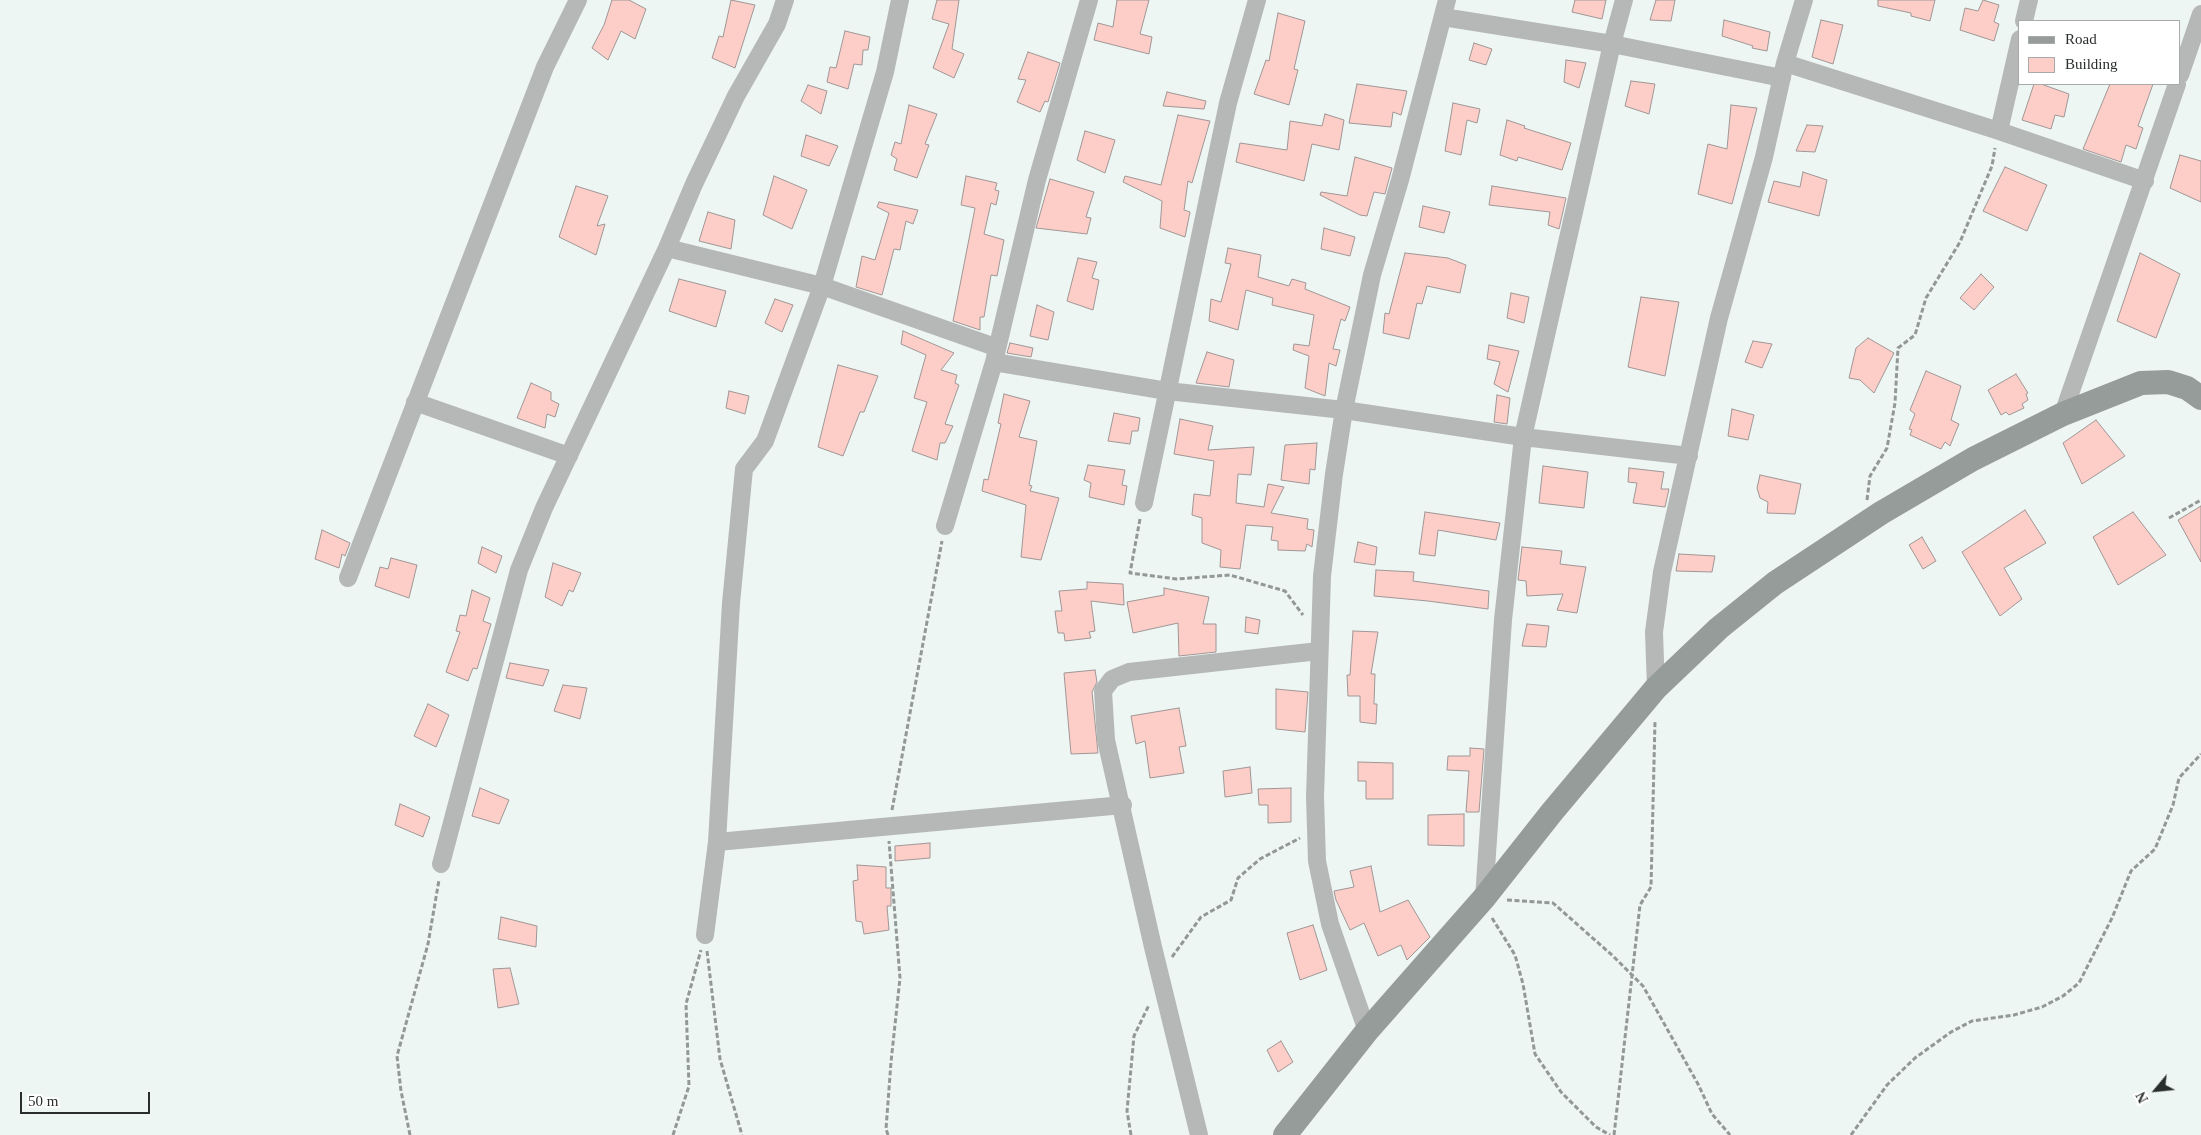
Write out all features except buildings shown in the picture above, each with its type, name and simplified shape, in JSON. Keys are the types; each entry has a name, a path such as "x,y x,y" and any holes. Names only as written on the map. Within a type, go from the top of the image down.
{"street":[{"path":"348,578 541,76 578,0"},
{"path":"441,864 519,570 569,456 736,96 777,24 785,0"},
{"path":"705,935 717,842 731,603 744,469 765,441 822,286 884,72 900,0"},
{"path":"945,526 994,355 1037,180 1089,0"},
{"path":"1144,504 1228,103 1257,0"},
{"path":"1480,903 1503,620 1523,437 1612,44 1624,0"},
{"path":"1656,688 1654,632 1661,580 1719,318 1764,157 1783,70 1804,0"},
{"path":"2024,20 2029,0"},
{"path":"1367,1031 1330,924 1317,861 1315,797 1318,652 1322,576 1334,474 1344,410 1372,275 1445,8 1612,44 1783,70 1999,131 2144,181"},
{"path":"2181,72 2201,14"},
{"path":"1999,131 2018,49"},
{"path":"2063,414 2177,85"},
{"path":"667,248 822,286 994,355 1167,391 1344,410 1523,437 1689,456"},
{"path":"1285,1135 1367,1031 1480,903 1552,812 1656,688 1719,628 1775,583 1863,525 1973,459 2063,414 2141,382 2168,382 2187,388 2201,398"},
{"path":"415,402 569,456"},
{"path":"1199,1135 1160,976 1123,805 1106,740 1103,691 1112,679 1144,669 1318,652"},
{"path":"717,842 1123,805"}],"path":[{"path":"1863,525 1870,476 1886,448 1895,402 1898,348 1915,335 1926,298 1960,242 1992,166 1999,131"},
{"path":"2169,518 2201,500"},
{"path":"1144,504 1130,573 1177,579 1210,575 1230,575 1259,582 1285,591 1307,621"},
{"path":"1480,903 1515,955 1523,984 1535,1054 1561,1092 1596,1128 1612,1135 1640,905 1651,888 1656,688"},
{"path":"1851,1135 1887,1085 1915,1058 1950,1032 1972,1020 2014,1015 2042,1007 2063,996 2079,983 2112,918 2131,871 2155,849 2173,805 2179,778 2201,754"},
{"path":"1131,1135 1127,1111 1134,1036 1160,976 1177,948 1201,917 1231,900 1238,878 1260,859 1299,838 1316,832"},
{"path":"410,1135 401,1091 397,1056 428,944 441,864"},
{"path":"1480,903 1553,903 1613,956 1642,986 1698,1084 1712,1114 1730,1135"},
{"path":"673,1135 689,1086 686,1004 705,935"},
{"path":"705,935 720,1058 742,1135"}]}
